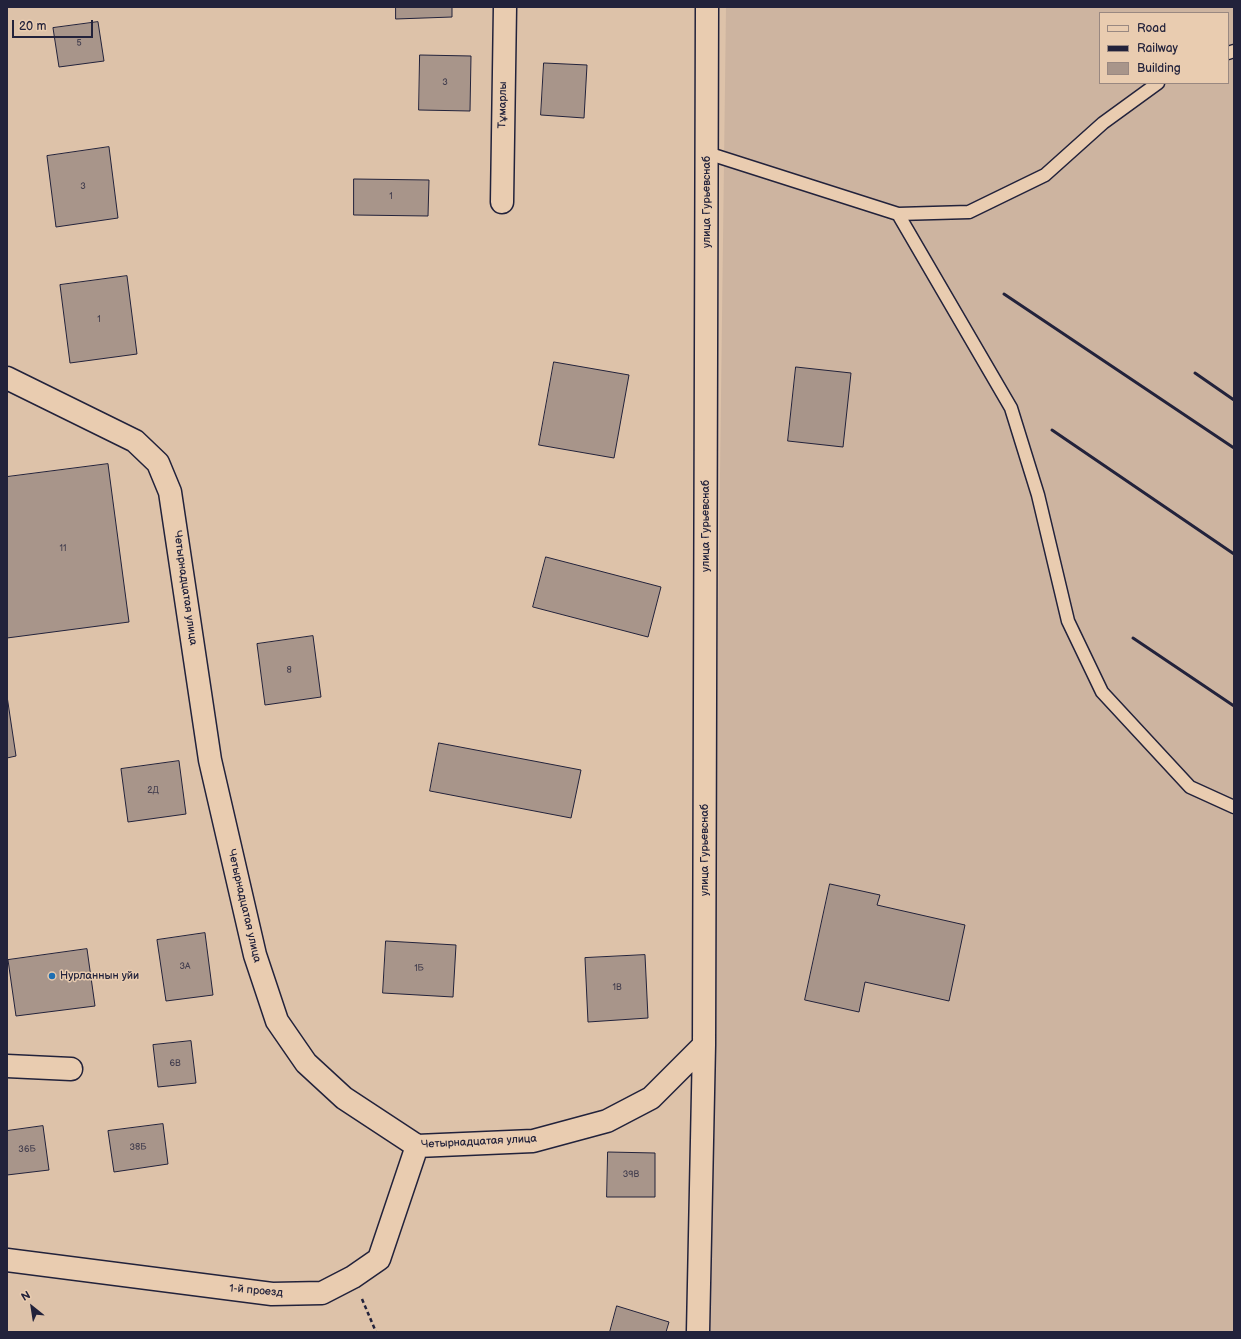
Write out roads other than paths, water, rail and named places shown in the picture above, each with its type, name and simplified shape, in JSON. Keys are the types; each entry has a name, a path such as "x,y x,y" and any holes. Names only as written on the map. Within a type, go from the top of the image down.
{"street":[{"name":"Тұмарлы","path":"502,202 505,7"},
{"name":"улица Гурьевснаб","path":"698,1332 704,1045 707,7"},
{"name":"Четырнадцатая улица","path":"7,378 135,441 158,463 170,492 210,760 255,955 277,1021 306,1062 344,1098 417,1146 533,1141 607,1121 651,1098 704,1045"},
{"path":"7,1066 71,1069"},
{"name":"1-й проезд","path":"7,1260 272,1294 322,1293 353,1278 379,1259 417,1146"}],"lane":[{"path":"707,153 898,214 969,212 1045,175 1103,123 1157,84"},
{"path":"898,214 1011,408 1038,495 1068,621 1102,692 1190,787 1234,807"}],"railway":[{"path":"1004,294 1234,448"},
{"path":"1195,373 1234,400"},
{"path":"1052,430 1234,554"},
{"path":"1133,638 1234,706"}],"place":[{"name":"Нурланнын уйи","path":"52,976"}]}
